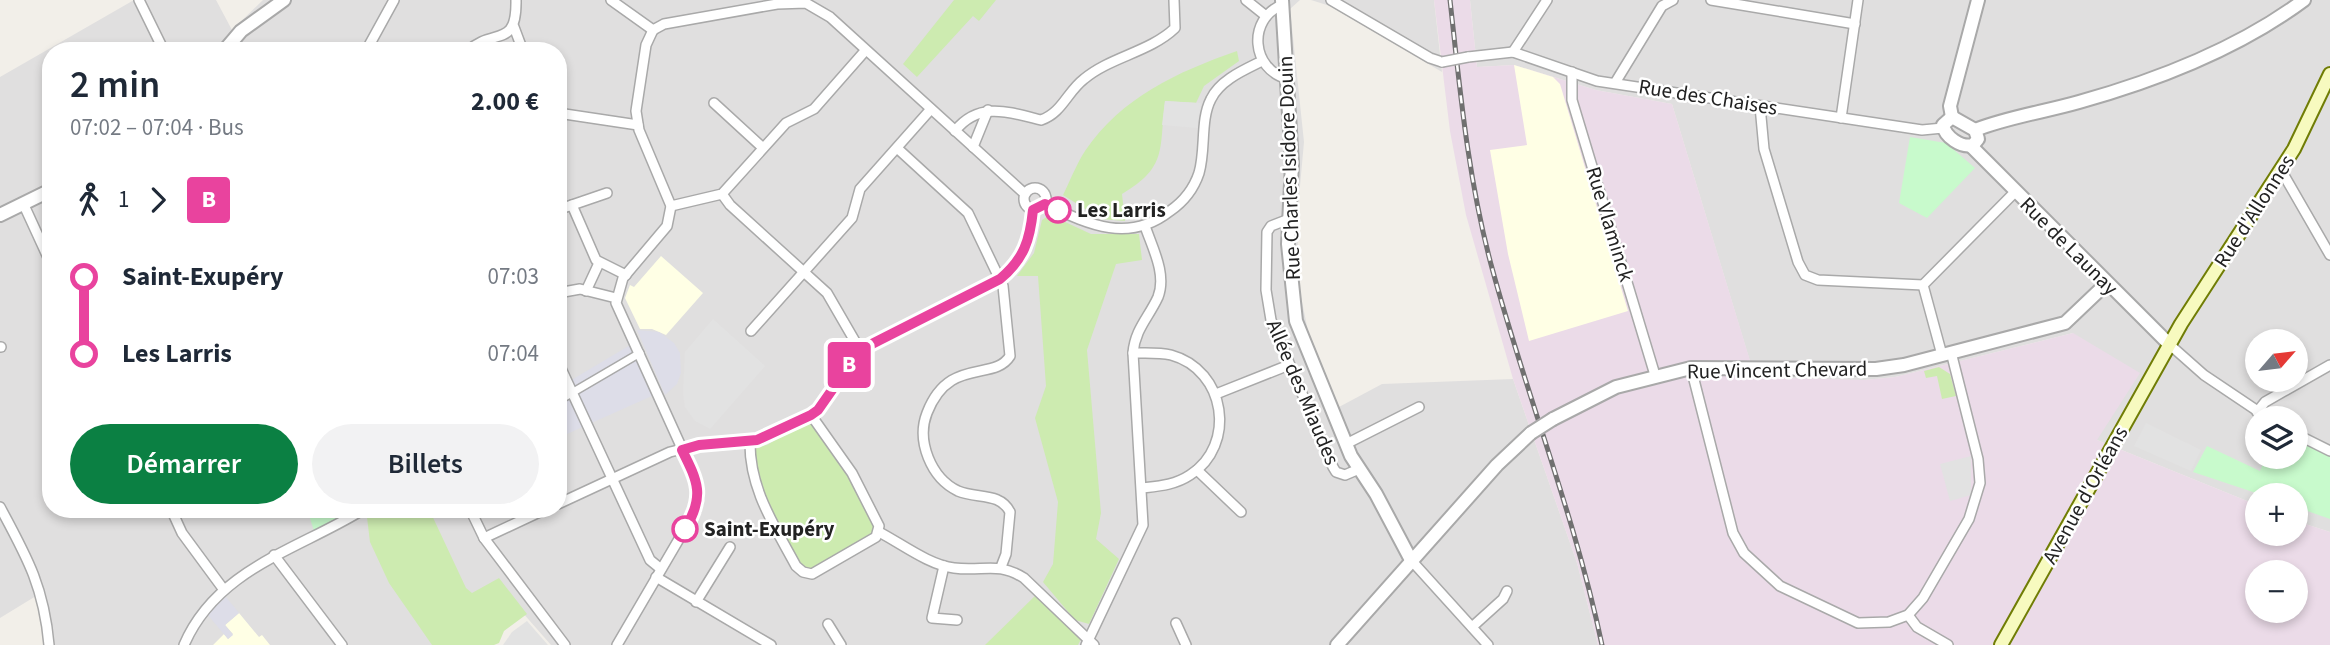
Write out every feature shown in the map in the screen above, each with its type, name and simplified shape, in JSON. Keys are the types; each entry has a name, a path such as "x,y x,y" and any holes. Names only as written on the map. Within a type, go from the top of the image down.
{"main road":[{"name":"Rue d'Allonnes","path":"2169,344 2281,170 2330,74"},
{"name":"Avenue d'Orléans","path":"2001,645 2169,344"}],"street":[{"path":"139,0 160,42"},
{"path":"232,42 241,32 284,0"},
{"path":"371,42 394,0"},
{"path":"516,0 514,27 520,42"},
{"path":"611,0 653,30"},
{"path":"955,131 967,119 988,110 1041,120 1048,117 1056,112 1084,78 1175,28 1174,0"},
{"path":"1246,0 1266,16"},
{"name":"Rue des Chaises","path":"1331,0 1430,58 1442,62 1513,52 1615,83 1922,130 1943,128"},
{"path":"1513,52 1547,0"},
{"path":"1615,83 1662,6 1673,0"},
{"path":"1711,0 1855,24"},
{"path":"1841,118 1858,0"},
{"path":"1952,117 1950,106 1978,0"},
{"path":"1975,130 2091,98 2170,72 2276,20 2304,0"},
{"path":"617,645 698,502 697,485 618,308 616,298 625,275 667,226 671,206 638,125 638,97 646,45 653,30 664,24 807,1 830,17 1025,194 1025,204 1033,210"},
{"path":"1282,2 1266,16 1257,35 1262,61 1279,77 1288,79"},
{"name":"Rue Charles Isidore Douin","path":"1282,2 1292,164 1288,244 1296,321 1346,444 1411,560"},
{"path":"488,42 509,33 514,27"},
{"path":"671,206 722,194 786,123 814,109 866,51"},
{"path":"1033,210 1045,204 1107,229 1145,226 1176,207 1194,184 1203,152 1206,117 1214,93 1233,77 1262,61"},
{"name":"Rue Vlaminck","path":"1572,72 1572,100 1656,375"},
{"path":"714,103 763,148"},
{"path":"1760,106 1764,149 1798,262 1805,275 1818,280 1923,285 2015,192"},
{"path":"751,331 852,218 860,189 931,109"},
{"path":"974,147 988,110"},
{"path":"567,114 638,125"},
{"path":"1943,128 1944,121 1952,117"},
{"path":"1952,117 1975,130 1978,139 1970,146"},
{"name":"Rue de Launay","path":"1943,128 1950,139 1970,146 2169,344"},
{"path":"897,148 963,206 1003,286 1010,356 997,368 976,370 957,376 941,388 931,402 923,432 932,467 944,481 958,491 997,498 1007,506 1010,512 1006,554 1001,566"},
{"path":"2281,170 2329,251"},
{"path":"1025,194 1033,188 1040,189 1045,194 1045,204"},
{"path":"567,207 607,193"},
{"path":"0,215 42,194"},
{"path":"722,194 835,302 860,350"},
{"path":"23,203 42,244"},
{"path":"572,205 591,254 599,263 625,275"},
{"path":"567,500 682,450 699,445 765,438 811,415 818,410 860,350 1000,279 1014,267 1026,250 1033,210"},
{"name":"Allée des Miaudes","path":"1289,219 1271,226 1266,239 1266,290 1271,320 1336,472 1345,475 1359,469"},
{"path":"879,532 944,566 967,569 1001,566 1024,578 1090,643 1143,525 1133,353 1139,326 1160,286 1156,258 1145,226"},
{"path":"586,291 599,263"},
{"name":"Rue Vincent Chevard","path":"1337,645 1497,465 1531,433 1616,387 1691,368 1876,369 1947,354 2064,323 2106,284"},
{"path":"1691,368 1733,533 1744,553 1780,586 1858,623 1889,622 1908,615 1923,598 1969,519 1980,483 1978,459 1923,285"},
{"path":"567,292 586,291 616,298"},
{"path":"2169,344 2204,375 2248,406"},
{"path":"567,395 640,353"},
{"path":"1133,353 1170,355 1183,360 1202,374 1216,394 1220,419 1219,433 1208,458 1197,470 1179,481 1142,488"},
{"path":"1216,394 1289,365"},
{"path":"2262,406 2330,365"},
{"path":"567,381 650,560 659,573 696,602 771,645"},
{"path":"1346,444 1419,407"},
{"path":"750,441 751,472 759,497 796,566 803,572 812,573 864,545 879,532 879,526 865,497 811,415"},
{"path":"2308,440 2330,451"},
{"path":"1197,470 1241,512"},
{"path":"0,507 39,584 49,645"},
{"path":"175,518 182,533 224,590"},
{"path":"184,645 188,635 224,590 274,555 347,518"},
{"path":"474,518 484,538 565,645"},
{"path":"484,538 527,518"},
{"path":"696,602 730,547"},
{"path":"274,555 342,645"},
{"path":"1411,560 1488,645"},
{"path":"944,566 932,618 957,620"},
{"path":"1472,627 1507,595"},
{"path":"1908,615 1917,627 1948,645"},
{"path":"1176,623 1186,645"},
{"path":"828,624 841,645"}],"shaded area":[{"path":"134,0 216,0 232,30 263,0 1300,0 1290,9 1304,142 1297,219 1299,287 1309,336 1339,407 1382,384 1513,379 1577,563 1598,645 551,645 522,612 454,645 44,645 36,596 0,618 0,77 42,53 42,518 567,518 567,42 61,42"},
{"path":"1311,0 1434,0 1442,72 1330,6"},
{"path":"1434,0 1470,0 1477,67 1514,65 1596,90 1672,104 1755,377 1864,380 1895,377 2073,333 2140,373 2097,440 2245,500 2245,546 2308,546 2308,525 2330,532 2330,645 1598,645 1577,563 1513,379 1466,215 1450,131"},
{"path":"1470,0 2330,0 2330,532 2308,525 2308,483 2245,483 2245,500 2097,440 2073,333 1895,377 1864,380 1755,378 1672,104 1596,90 1514,65 1477,67"},
{"path":"1514,65 1553,77 1560,84 1628,311 1529,341 1508,254 1490,150 1527,145"},
{"path":"1165,101 1201,103 1197,128 1162,125"},
{"path":"661,256 703,293 666,335 652,329 640,329 625,298 630,285 634,287"},
{"path":"713,319 765,366 710,429 695,421 685,407 683,393 685,352"},
{"path":"637,330 659,332 674,343 680,353 681,373 677,384 665,395"},
{"path":"632,344 654,395 567,434 567,383"},
{"path":"2146,423 2201,450 2191,471 2134,446"},
{"path":"1971,456 1971,495 1950,501 1940,464"},
{"path":"226,597 239,613 225,625 233,635 228,639 207,614"},
{"path":"239,613 259,637 262,635 270,645 213,645 224,634 228,639 233,634 225,625"},
{"path":"527,621 548,645 503,645 512,632"}],"green space":[{"path":"954,0 996,0 979,21 973,16 917,77 903,64"},
{"path":"1237,51 1239,61 1204,86 1196,103 1165,101 1161,144 1154,165 1147,175 1122,194 1125,221 1101,219 1063,195 1085,151 1100,132 1134,101 1172,78"},
{"path":"1910,137 1946,143 1975,168 1927,218 1899,203"},
{"path":"1050,215 1091,234 1139,234 1142,260 1116,264 1087,350 1101,513 1096,539 1119,559 1089,624 1075,620 1043,582 1053,564 1058,502 1035,418 1046,386 1038,276 1017,276 1034,253 1042,220"},
{"path":"1939,367 1950,374 1956,396 1942,399 1937,376 1926,378 1924,371"},
{"path":"805,422 813,425 846,473 875,527 872,535 816,568 804,568 797,559 762,491 756,461 756,446 767,445"},
{"path":"2308,444 2330,455 2330,519 2308,511 2308,483 2245,483 2245,489 2193,472 2207,446 2245,464 2245,469 2308,469"},
{"path":"310,518 341,518 335,522 314,531"},
{"path":"367,518 433,518 466,588 472,593 499,578 527,614 504,631 499,643 494,645 432,645 389,583 370,542"},
{"path":"1037,594 1082,637 1078,645 985,645"}],"railway":[{"path":"1450,0 1466,135 1484,235 1505,315 1578,549 1602,645"}],"bus line":[{"name":"B","path":"685,529 696,510 699,495 694,475 682,450 699,445 765,438 811,415 818,410 860,350 1000,279 1014,267 1026,250 1033,210 1040,209 1045,204 1058,210"}],"place":[{"name":"Les Larris","path":"1058,210"},
{"name":"Saint-Exupéry","path":"685,529"}]}
